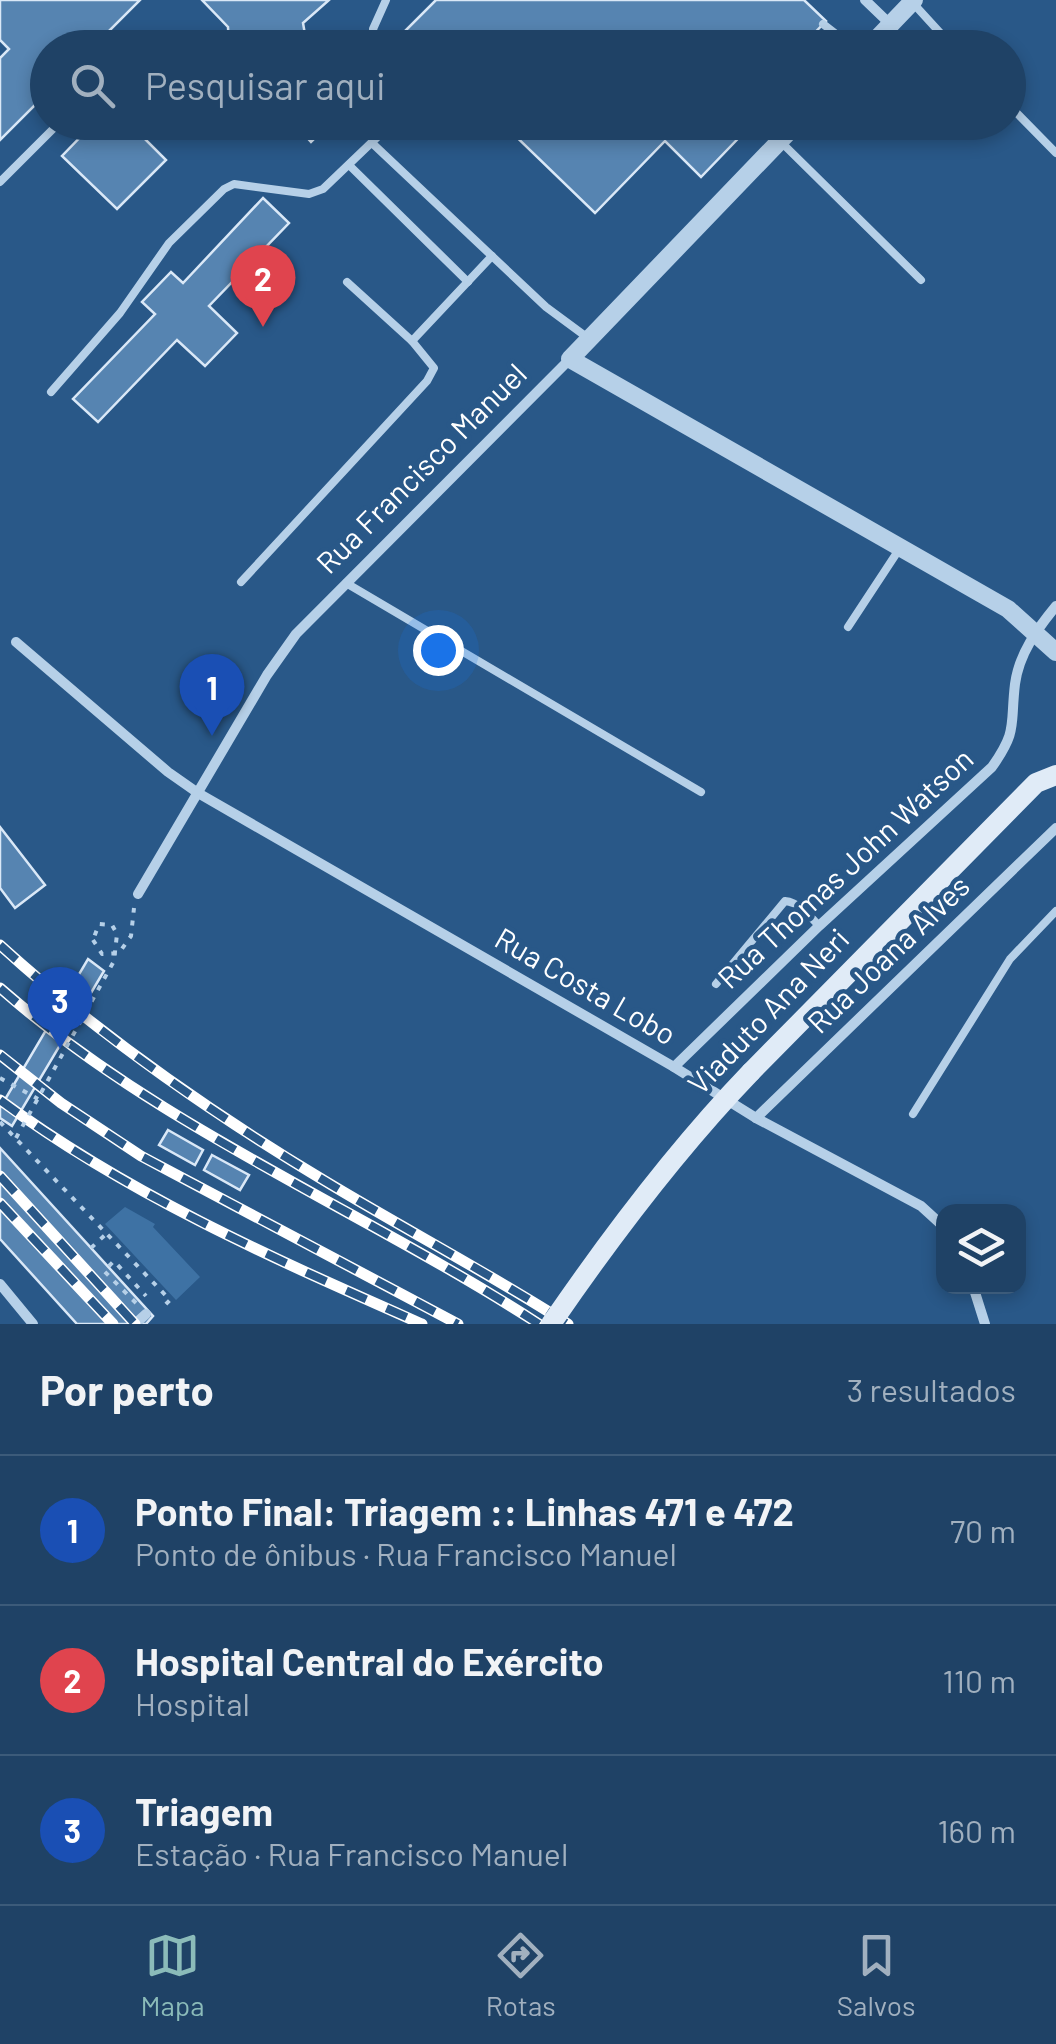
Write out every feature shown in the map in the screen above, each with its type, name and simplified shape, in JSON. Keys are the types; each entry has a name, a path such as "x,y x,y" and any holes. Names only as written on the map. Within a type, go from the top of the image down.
{"main road":[{"name":"Viaduto Ana Neri","path":"551,1324 665,1168 751,1072 1046,779"}],"street":[{"path":"865,0 890,24"},
{"path":"884,30 913,1"},
{"name":"Rua Francisco Manuel","path":"138,894 282,651 780,142"},
{"path":"570,359 1008,609 1056,652"},
{"name":"Rua Thomas John Watson","path":"674,1067 992,767 1012,737 1015,683 1035,631 1056,606"},
{"name":"Rua Costa Lobo","path":"16,642 198,793 756,1118 920,1206 936,1220"},
{"name":"Viaduto Ana Neri","path":"1046,779 1056,765"},
{"name":"Rua Joana Alves","path":"756,1118 1056,828"},
{"path":"0,1284 32,1324"},
{"path":"976,1294 985,1324"},
{"path":"135,1324 146,1314"}],"lane":[{"path":"374,30 386,0"},
{"path":"913,1 938,30"},
{"path":"823,24 831,30"},
{"path":"1026,122 1056,153"},
{"path":"0,182 42,140"},
{"path":"51,392 120,313 169,243 224,189 247,184 309,194 323,189 372,142 546,307 588,338"},
{"path":"780,142 921,280"},
{"path":"348,165 468,282"},
{"path":"412,341 492,256"},
{"path":"241,582 427,381 434,368 412,341 348,282"},
{"path":"848,627 900,548"},
{"path":"346,583 701,792"},
{"path":"716,984 785,901 820,926"},
{"path":"913,1114 1010,959 1056,911"}],"path":[{"path":"16,1138 114,961 117,950 116,930 106,922 95,928 93,940 102,954 119,953 132,936 138,894"},
{"path":"42,998 77,1028"},
{"path":"0,1078 38,1099"},
{"path":"0,1122 170,1300 160,1311"},
{"path":"91,1248 105,1235"},
{"path":"146,1314 104,1270 114,1261 148,1299"}],"shaded area":[{"path":"125,1207 155,1224 153,1227 200,1277 176,1300 105,1224"}],"building":[{"path":"0,0 140,0 110,30 30,30 30,110 0,140 0,58 9,49 0,40"},
{"path":"202,0 329,0 303,23 304,30 228,27"},
{"path":"436,0 804,0 826,21 817,30 406,30"},
{"path":"78,140 146,140 166,160 117,209 62,156"},
{"path":"520,140 737,140 701,177 665,141 595,213"},
{"path":"263,198 289,223 209,306 237,333 205,366 177,340 98,422 73,399 155,314 142,302 171,272 183,283"},
{"path":"0,827 45,885 15,908 0,888"},
{"path":"88,959 104,971 12,1126 0,1118 0,1108"},
{"path":"168,1130 203,1150 195,1165 159,1145"},
{"path":"0,1148 153,1316 146,1324 77,1324 0,1239"},
{"path":"212,1155 249,1175 240,1190 204,1170"}],"railway":[{"path":"0,945 77,1011 198,1100 325,1181 568,1324"},
{"path":"0,988 62,1038 194,1126 539,1324"},
{"path":"0,1055 61,1103 141,1156 458,1324"},
{"path":"0,1100 49,1135 152,1196 258,1250 422,1324"},
{"path":"0,1176 135,1324"},
{"path":"0,1203 113,1324"}],"place":[{"name":"Hospital Central do Exército","path":"263,327"},
{"name":"Ponto Final: Triagem :: Linhas 471 e 472","path":"212,736"},
{"name":"Triagem","path":"60,1049"}]}
